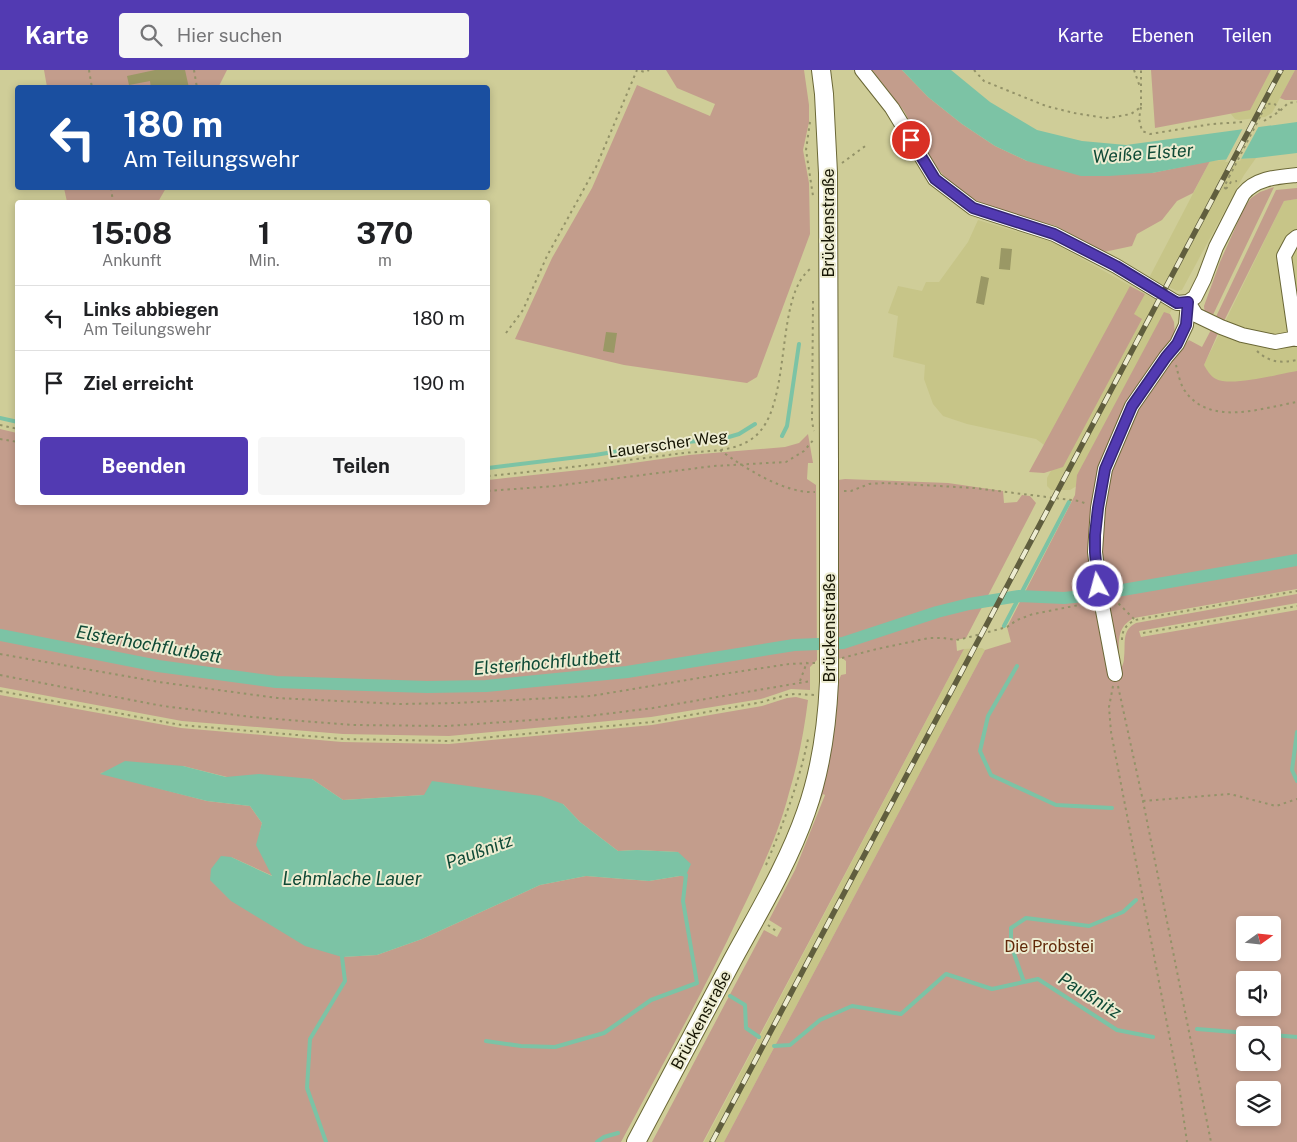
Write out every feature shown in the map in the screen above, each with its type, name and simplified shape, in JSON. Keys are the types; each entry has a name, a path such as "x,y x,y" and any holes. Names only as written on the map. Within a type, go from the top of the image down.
{"main road":[{"name":"Brückenstraße","path":"636,1142 796,837 815,784 823,746 827,718 823,686 829,461 828,173 821,70"}],"lane":[{"path":"862,70 892,108 935,179 973,208 1054,234 1116,266 1177,303 1188,302 1195,296 1204,279 1216,247 1247,189 1256,183 1277,177 1297,175"},
{"path":"1188,302 1196,315 1242,335 1275,342 1296,338 1284,256 1292,241 1297,238"},
{"path":"1115,674 1101,600 1095,552 1098,508 1105,469 1132,406 1177,344 1186,325 1188,302"}],"path":[{"path":"89,70 92,85"},
{"path":"194,70 196,85"},
{"path":"506,333 523,310 547,256 596,166 637,70 645,72 649,70"},
{"path":"974,70 984,81 1046,106 1065,111 1105,118 1131,114 1141,107"},
{"path":"1134,70 1141,88"},
{"path":"1141,70 1141,107 1139,119 1142,131 1150,134 1212,124 1244,122"},
{"path":"1264,121 1280,111 1288,103 1297,102"},
{"path":"1226,189 1224,187 1266,105 1274,103 1280,111"},
{"path":"811,114 806,150 813,204"},
{"name":"Lauerscher Weg","path":"490,476 688,452 720,450 745,443 761,430 768,420 774,401 792,300 805,272 813,267 813,276"},
{"path":"813,294 813,368"},
{"path":"1171,351 1184,389 1193,400 1206,408 1223,413 1235,413 1297,402"},
{"path":"0,426 15,428"},
{"path":"490,491 565,485 658,472 786,462 804,451 814,438"},
{"path":"0,439 15,442"},
{"path":"720,450 740,465 774,482 806,493 815,492"},
{"path":"842,491 851,491 869,484 885,483 974,488 1079,501 1098,508"},
{"path":"1122,643 1122,634 1127,624 1135,620 1297,591"},
{"path":"842,658 929,638 961,639 1007,627 1017,620 1033,614 1101,600 1116,601 1135,620"},
{"path":"1143,634 1297,606"},
{"path":"0,654 159,682 277,698 400,704 591,696 723,674 815,662"},
{"path":"800,682 807,662"},
{"path":"1115,674 1143,801 1211,1142"},
{"path":"1115,674 1109,707 1111,732 1178,1077 1187,1142"},
{"path":"0,675 163,706 252,718 352,725 448,726 589,716 653,708 811,681"},
{"path":"816,696 823,686"},
{"path":"0,691 181,725 343,738 440,741 515,736 652,722 762,702 786,695 809,695"},
{"path":"763,873 780,832 802,768 809,733"},
{"path":"1143,801 1230,794 1276,806 1297,798"},
{"path":"768,926 776,930"}],"shaded area":[{"path":"1254,70 1295,70 1272,113 1265,117 1235,119 1231,114"},
{"path":"1256,158 1244,175 1182,290 1177,291 1149,278 1210,161"},
{"path":"1297,199 1297,379 1231,390 1200,373 1284,201"},
{"path":"978,220 1052,242 1172,309 1080,484 1070,490 1051,490 1047,486 1047,478 1059,456 1036,439 967,424 943,416 933,404 924,379 925,365 893,357 898,316 888,313 898,286 922,291 926,282 939,282 968,242"},
{"path":"982,648 985,650 724,1142 704,1142 964,649"}],"green space":[{"path":"44,70 227,70 220,85 47,85"},
{"path":"666,70 804,70 809,105 809,122 803,150 809,183 810,234 757,377 747,383 624,365 515,339 552,258 592,188 637,85 710,116 715,104 677,88"},
{"path":"872,70 902,70 928,97 962,124 995,146 1027,161 1152,173 1210,161 1193,193 1177,201 1162,220 1137,234 1132,246 1104,252 1056,226 999,211 967,196 943,175 927,154 904,111"},
{"path":"1151,70 1271,70 1250,110 1155,128"},
{"path":"1295,70 1297,70 1297,100 1280,98"},
{"path":"1274,187 1211,319 1205,317 1204,306 1220,262 1244,208 1251,198 1260,192"},
{"path":"1297,188 1297,199 1284,201 1222,325 1214,321 1276,190"},
{"path":"64,190 165,190 159,200 67,200"},
{"path":"1130,286 1145,294 1134,314 1142,319 1063,467 1044,473 1029,472"},
{"name":"Die Probstei","path":"1164,312 1170,314 1174,322 1175,336 1128,405 1094,507 1118,673 1123,662 1126,633 1136,623 1297,594 1297,603 1139,631 1141,637 1297,610 1297,1142 724,1142 985,650 1011,642 1007,627 1075,495 1077,475"},
{"path":"1212,328 1219,331 1204,365 1210,375 1216,379 1232,382 1243,381 1297,371 1297,589 1134,618 1121,630 1119,660 1100,570 1101,508 1122,435 1168,361 1189,340 1202,347"},
{"name":"Elsterhochflutbett","path":"0,429 15,433 15,505 490,505 490,480 598,468 689,455 785,447 799,443 808,434 813,463 808,463 807,479 816,485 817,660 810,667 810,690 791,689 761,699 651,717 449,736 343,734 182,721 0,687"},
{"path":"838,480 948,483 1003,491 1004,503 1017,502 1022,495 1030,496 1036,503 966,638 956,640 957,651 964,649 703,1142 652,1142 764,930 777,937 782,928 769,920 795,870 825,795 823,794 810,825 837,681 841,675 846,674 846,661 842,658 838,659"},
{"path":"0,695 181,728 342,742 449,744 652,725 762,706 787,698 796,697 808,700 805,724 792,782 767,856 711,973 621,1142 0,1142","holes":["183,766 227,777 312,779 343,800 424,795 563,804 580,822 618,851 678,852 686,875 649,881 586,876 540,885 422,939 377,955 342,957 231,857 273,876 257,845 262,823 250,806 207,801 100,773"]}],"water":[{"name":"Weiße Elster","path":"902,70 951,70 990,102 1037,130 1082,141 1126,145 1297,122 1297,153 1219,160 1152,173 1081,176 1027,161 995,146 962,124 928,97"},
{"name":"Lehmlache Lauer","path":"125,761 183,766 226,777 259,774 312,779 343,800 424,795 432,781 541,796 563,804 580,822 618,851 678,852 691,864 686,875 649,881 586,876 540,885 422,939 377,955 342,957 305,946 231,901 210,880 211,869 221,856 231,857 272,876 256,845 262,823 250,806 207,801 100,774"}],"pier":[{"path":"1260,124 1240,161 1225,162 1244,126"}],"building":[{"path":"155,70 185,70 188,85 151,85 150,81 129,85 127,76"},
{"path":"1001,248 1012,249 1010,270 999,269"},
{"path":"981,276 989,278 984,305 976,303"},
{"path":"606,332 617,333 614,353 603,351"}],"waterway":[{"path":"782,436 787,426 799,344"},
{"path":"0,418 15,421"},
{"path":"490,468 595,455 662,444 722,439 739,434 755,424"},
{"path":"1004,626 1069,502"},
{"name":"Elsterhochflutbett","path":"1105,593 1297,560"},
{"name":"Elsterhochflutbett","path":"0,635 158,666 276,682 427,687 486,686 627,672 794,645 843,643 937,612 969,604 1019,596 1064,598 1093,595"},
{"path":"1017,666 988,716 980,751 991,775 1056,805 1112,808"},
{"path":"1297,732 1292,770 1297,781"},
{"path":"486,1041 521,1046 555,1047 604,1033 651,1000 697,983 683,901 686,875 682,874"},
{"path":"1024,982 1011,945 1011,928 1026,918 1089,926 1123,912 1136,900"},
{"name":"Paußnitz","path":"326,1142 307,1088 310,1039 345,981 342,957 344,954"},
{"name":"Paußnitz","path":"774,1046 790,1045 820,1020 852,1006 901,1014 946,974 992,989 1038,979 1117,1030 1153,1037"},
{"name":"Paußnitz","path":"730,996 745,1005 746,1028 759,1037"},
{"name":"Paußnitz","path":"1197,1029 1297,1037"},
{"path":"597,1142 604,1137 618,1133"}],"railway":[{"path":"712,1142 1281,70"}],"route":[{"path":"911,140 935,179 973,208 1054,234 1116,266 1177,303 1188,302 1186,325 1177,344 1132,406 1105,469 1095,535 1098,586"}]}
